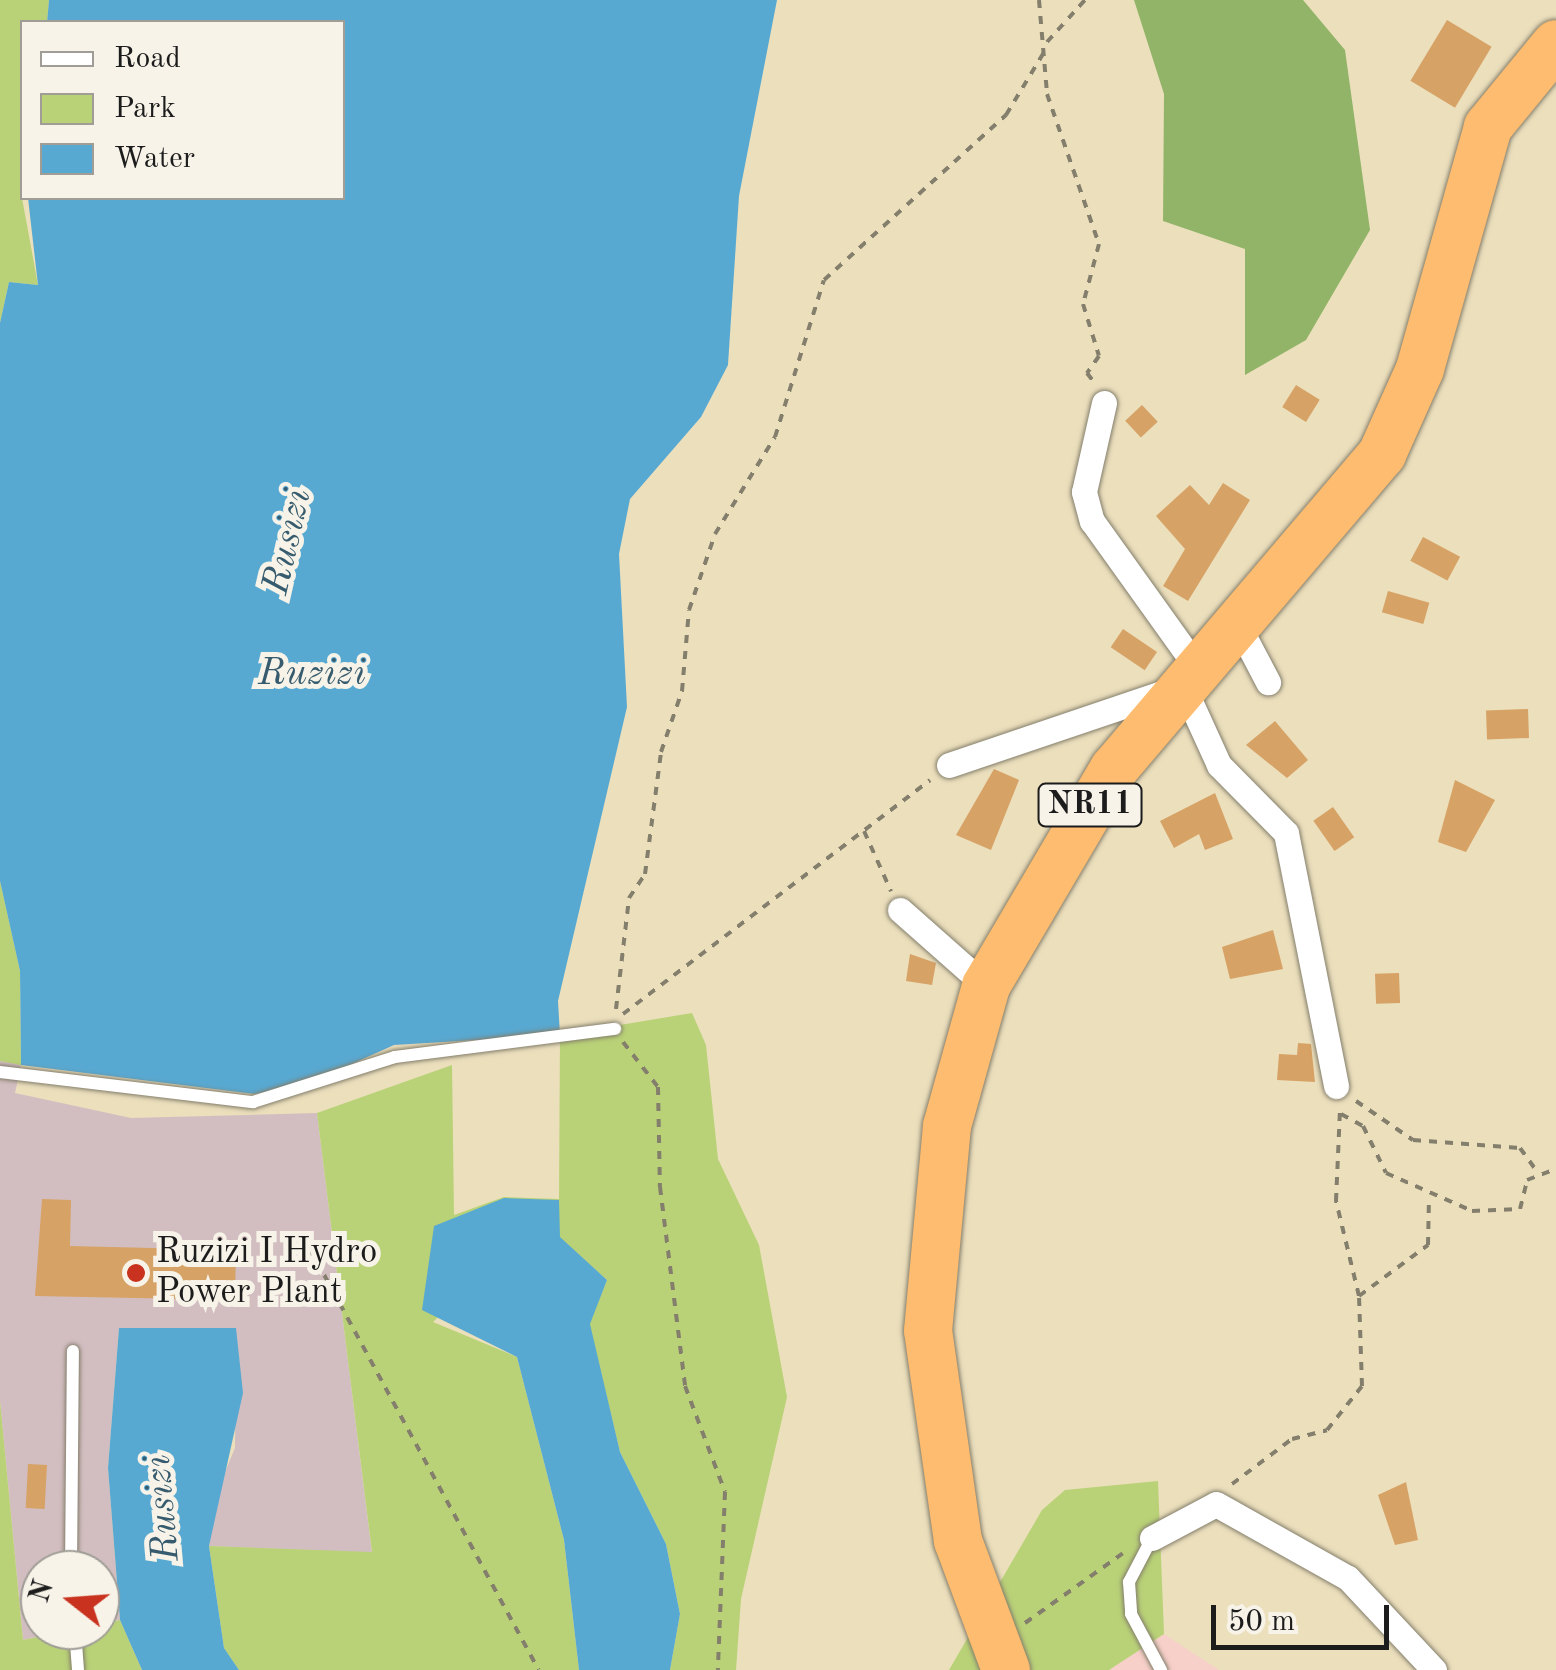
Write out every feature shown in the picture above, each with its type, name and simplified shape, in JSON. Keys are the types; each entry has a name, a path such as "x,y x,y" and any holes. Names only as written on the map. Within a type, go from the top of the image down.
{"highway":[{"name":"NR11","path":"1006,1670 958,1541 928,1331 946,1126 986,986 1051,864 1190,678 1382,454 1420,369 1488,127 1556,44"}],"street":[{"path":"1104,403 1084,492 1092,521 1190,678 1219,765 1286,832 1336,1086"},
{"path":"1237,624 1268,682"},
{"path":"949,765 1190,678"},
{"path":"900,910 986,986"},
{"path":"1152,1538 1216,1504 1348,1578 1434,1670"}],"lane":[{"path":"0,1072 252,1102 396,1057 616,1024"},
{"path":"72,1550 73,1352"},
{"path":"1152,1538 1129,1582 1131,1614 1161,1670"}],"path":[{"path":"1039,0 1048,42"},
{"path":"718,1670 725,1492 685,1386 660,1187 658,1087 616,1024 629,898 645,874 689,610 715,534 775,437 824,280 1006,115 1048,42 1085,0"},
{"path":"1046,49 1047,94 1093,208 1099,244 1083,304 1100,356 1087,373 1104,403"},
{"path":"616,1024 949,765"},
{"path":"864,832 900,910"},
{"path":"1336,1086 1340,1114 1336,1201 1360,1296 1362,1386"},
{"path":"1336,1086 1412,1140 1520,1148 1537,1171"},
{"path":"1340,1114 1363,1126 1386,1172 1429,1198 1509,1215 1537,1171"},
{"path":"1537,1171 1556,1169"},
{"path":"1360,1296 1428,1245 1429,1198"},
{"path":"309,1247 539,1670"}],"shaded area":[{"path":"0,1061 21,1065 15,1093 131,1118 317,1113 372,1553 209,1546 210,1508 235,1448 236,1329 119,1328 108,1468 114,1550 20,1550 20,1609 0,1401"},
{"path":"1164,1634 1219,1670 1109,1670"}],"green space":[{"path":"0,0 49,0 47,20 20,20 20,200 38,285 9,282 0,323"},
{"path":"1134,0 1303,0 1345,50 1370,230 1306,340 1245,375 1245,249 1163,221 1164,94"},
{"path":"0,881 20,971 21,1065 0,1061"},
{"path":"692,1013 706,1045 718,1159 759,1245 787,1397 741,1599 736,1670 670,1670 680,1614 666,1544 620,1452 589,1324 607,1280 559,1237 559,1200 433,1322 517,1357 564,1540 579,1670 239,1670 224,1648 209,1546 372,1552 317,1113 452,1065 454,1215 504,1197 559,1199 560,1035"},
{"path":"0,1401 20,1609 20,1650 120,1650 120,1620 142,1670 0,1670"},
{"path":"1158,1481 1164,1634 1109,1670 949,1670 1042,1510 1065,1490"}],"water":[{"name":"Ruzizi","path":"49,0 777,0 739,196 728,365 701,417 630,499 619,554 627,707 558,1001 560,1035 394,1045 310,1083 254,1094 21,1065 20,971 0,881 0,323 9,282 38,285 28,200 345,200 345,20 47,20"},
{"path":"504,1198 559,1200 560,1237 607,1280 590,1324 620,1452 666,1544 680,1614 670,1670 579,1670 564,1540 517,1357 422,1310 434,1226"},
{"name":"Rusizi","path":"119,1328 236,1328 243,1393 209,1546 224,1648 239,1670 142,1670 120,1620 120,1550 114,1550 108,1468"}],"building":[{"path":"1447,20 1492,47 1455,108 1410,81"},
{"path":"1296,385 1320,400 1306,422 1282,407"},
{"path":"1142,405 1158,422 1141,438 1125,421"},
{"path":"1223,483 1250,500 1188,601 1163,586 1185,549 1156,516 1190,485 1209,505"},
{"path":"1423,537 1460,557 1447,581 1410,561"},
{"path":"1388,591 1429,603 1423,624 1382,612"},
{"path":"1123,629 1157,652 1145,670 1111,647"},
{"path":"1528,709 1529,738 1487,739 1486,710"},
{"path":"1275,721 1308,760 1287,778 1246,745"},
{"path":"994,769 1019,780 991,850 956,835"},
{"path":"1455,780 1495,800 1466,852 1438,842"},
{"path":"1215,793 1233,839 1205,850 1199,834 1174,848 1160,821"},
{"path":"1333,807 1354,837 1335,851 1313,821"},
{"path":"1273,930 1283,969 1230,979 1222,947"},
{"path":"910,954 936,963 932,985 906,981"},
{"path":"1399,973 1400,1003 1376,1004 1375,974"},
{"path":"1298,1043 1311,1044 1315,1082 1277,1080 1279,1054 1297,1055"},
{"name":"Ruzizi I Hydro Power Plant","path":"42,1199 71,1200 70,1246 236,1250 235,1300 35,1296"},
{"path":"28,1464 47,1465 45,1509 26,1508"},
{"path":"1406,1482 1418,1540 1395,1545 1378,1495"}],"place":[{"name":"Ruzizi I Hydro Power Plant","path":"136,1273"}]}
